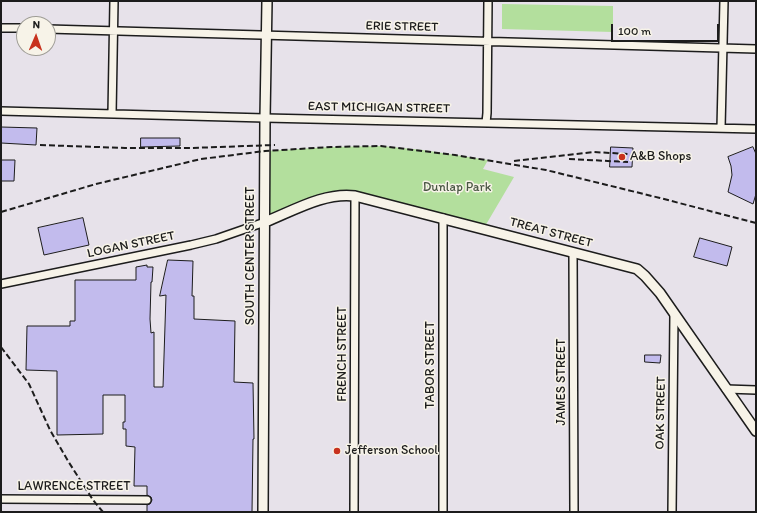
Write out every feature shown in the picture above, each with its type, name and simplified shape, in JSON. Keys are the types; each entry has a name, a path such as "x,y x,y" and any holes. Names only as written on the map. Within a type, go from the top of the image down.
{"street":[{"path":"112,114 114,1"},
{"name":"SOUTH CENTER STREET","path":"263,512 267,1"},
{"path":"486,123 488,1"},
{"path":"721,128 724,1"},
{"path":"1,28 16,28"},
{"name":"ERIE STREET","path":"56,29 756,49"},
{"name":"EAST MICHIGAN STREET","path":"1,111 756,129"},
{"name":"TREAT STREET","path":"265,222 317,200 337,196 355,196 637,269 653,284 756,431"},
{"name":"FRENCH STREET","path":"354,512 355,196"},
{"name":"TABOR STREET","path":"443,218 443,512"},
{"name":"LOGAN STREET","path":"1,284 191,245 216,239 265,222"},
{"name":"JAMES STREET","path":"573,253 574,512"},
{"name":"OAK STREET","path":"672,512 674,314"},
{"path":"726,390 756,390"},
{"name":"LAWRENCE STREET","path":"1,499 147,500"}],"green space":[{"path":"502,4 613,6 613,32 502,29"},
{"name":"Dunlap Park","path":"381,146 423,150 488,160 483,169 514,177 484,228 347,195 265,222 265,151"}],"building":[{"path":"1,127 37,128 36,145 1,143"},
{"path":"141,138 180,138 180,146 141,147"},
{"name":"A&B Shops","path":"611,147 633,148 632,167 610,167"},
{"path":"753,147 756,154 756,194 753,204 728,192 732,175 728,157"},
{"path":"1,160 15,160 14,181 1,181"},
{"path":"83,218 89,245 44,255 38,228"},
{"path":"700,238 732,247 727,266 694,257"},
{"path":"168,260 193,261 192,296 194,296 194,319 235,321 234,382 253,383 254,439 252,512 147,512 147,505 150,504 152,500 151,497 147,495 147,486 134,486 135,447 126,446 126,429 123,429 123,422 125,422 125,395 103,395 103,434 57,435 57,371 26,370 27,326 70,326 70,321 75,321 75,280 136,280 136,267 147,265 147,267 153,267 150,319 151,333 154,332 154,387 163,387 166,295 160,296"},
{"path":"645,355 661,355 660,363 645,362"}],"railway":[{"path":"40,145 125,148 191,148 275,145"},
{"path":"1,212 96,184 201,159 265,151 381,146 455,155 546,170 756,223"},
{"path":"514,161 594,152 628,154"},
{"path":"569,159 628,162"},
{"path":"1,347 29,384 50,430 93,500 103,512"}],"place":[{"name":"A&B Shops","path":"622,157"},
{"name":"Jefferson School","path":"337,451"}]}
